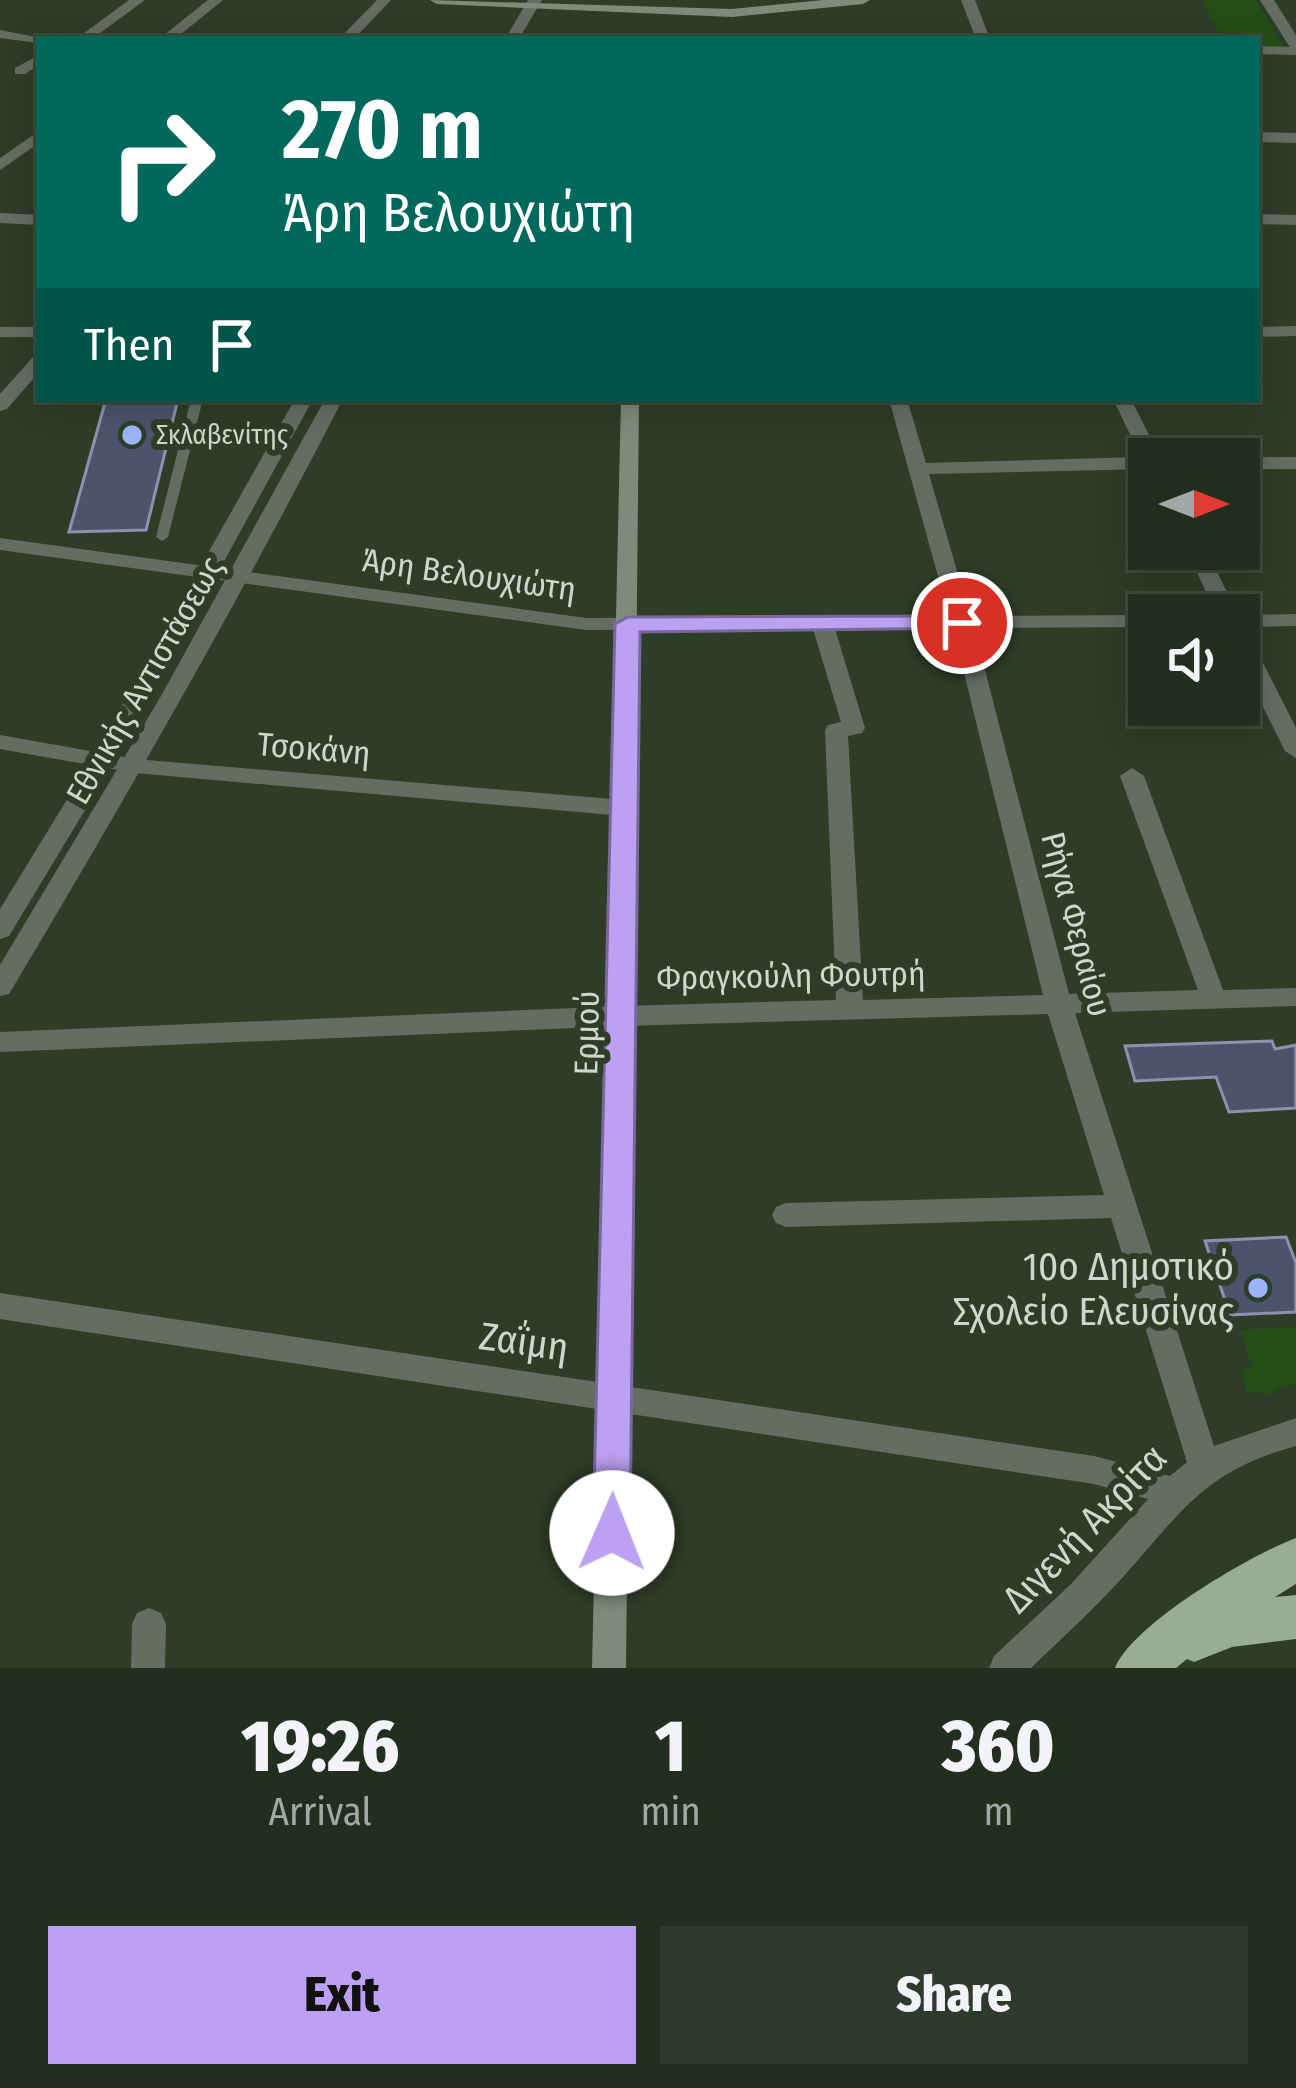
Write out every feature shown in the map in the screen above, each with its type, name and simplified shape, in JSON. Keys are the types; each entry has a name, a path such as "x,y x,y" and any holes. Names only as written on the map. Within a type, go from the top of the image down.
{"highway":[{"path":"1146,1661 1198,1620 1296,1559"},
{"path":"1146,1661 1232,1625 1296,1616"}],"main road":[{"path":"437,0 750,12 863,0"},
{"name":"Ερμού","path":"609,1668 630,402"}],"street":[{"path":"87,36 138,0"},
{"path":"170,36 216,0"},
{"path":"349,36 384,0"},
{"path":"968,0 982,36"},
{"path":"1260,50 1296,49 1267,0"},
{"path":"515,36 543,2"},
{"path":"532,36 543,2"},
{"path":"0,34 36,39"},
{"path":"20,71 36,61"},
{"path":"1260,137 1296,138"},
{"path":"0,165 36,138"},
{"path":"0,218 36,220"},
{"path":"1260,219 1296,220"},
{"path":"0,332 36,332"},
{"path":"1260,332 1296,332"},
{"path":"0,405 36,365"},
{"name":"Εθνικής Αντιστάσεως","path":"0,931 102,761 302,402"},
{"name":"Εθνικής Αντιστάσεως","path":"0,987 136,766 332,402"},
{"name":"Ρήγα Φεραίου","path":"899,402 962,623 1058,1002 1204,1463"},
{"path":"1123,402 1140,438"},
{"path":"916,469 1128,462"},
{"path":"1260,463 1296,463"},
{"name":"Άρη Βελουχιώτη","path":"0,544 586,624 1128,621"},
{"path":"1260,620 1296,620"},
{"path":"822,623 854,728 836,730 850,1010"},
{"path":"1260,679 1296,751"},
{"name":"Τσοκάνη","path":"0,742 136,766 624,808"},
{"path":"1132,776 1213,997"},
{"name":"Φραγκούλη Φουτρή","path":"1,1046 622,1016 1296,997"},
{"path":"786,1215 1124,1206"},
{"name":"Ζαΐμη","path":"0,1306 1094,1470 1175,1492"},
{"name":"Διγενή Ακρίτα","path":"1006,1668 1097,1582 1204,1463 1262,1439 1296,1432"},
{"path":"148,1624 148,1668"}],"lane":[{"path":"162,537 196,402"}],"green space":[{"path":"1202,0 1256,0 1285,49 1260,49 1260,36 1220,36"},
{"path":"1296,1327 1296,1384 1277,1388 1272,1395 1247,1391 1240,1371 1252,1366 1240,1330"}],"building":[{"path":"105,402 177,402 146,530 69,532"},
{"path":"1272,1041 1275,1049 1296,1045 1296,1108 1229,1112 1216,1077 1135,1081 1125,1046"},
{"name":"10ο Δημοτικό Σχολείο Ελευσίνας","path":"1286,1237 1296,1263 1296,1312 1230,1315 1205,1241"}],"place":[{"name":"Σκλαβενίτης","path":"132,435"},
{"name":"10ο Δημοτικό Σχολείο Ελευσίνας","path":"1258,1288"}],"route":[{"path":"612,1533 628,624 962,623"}]}
